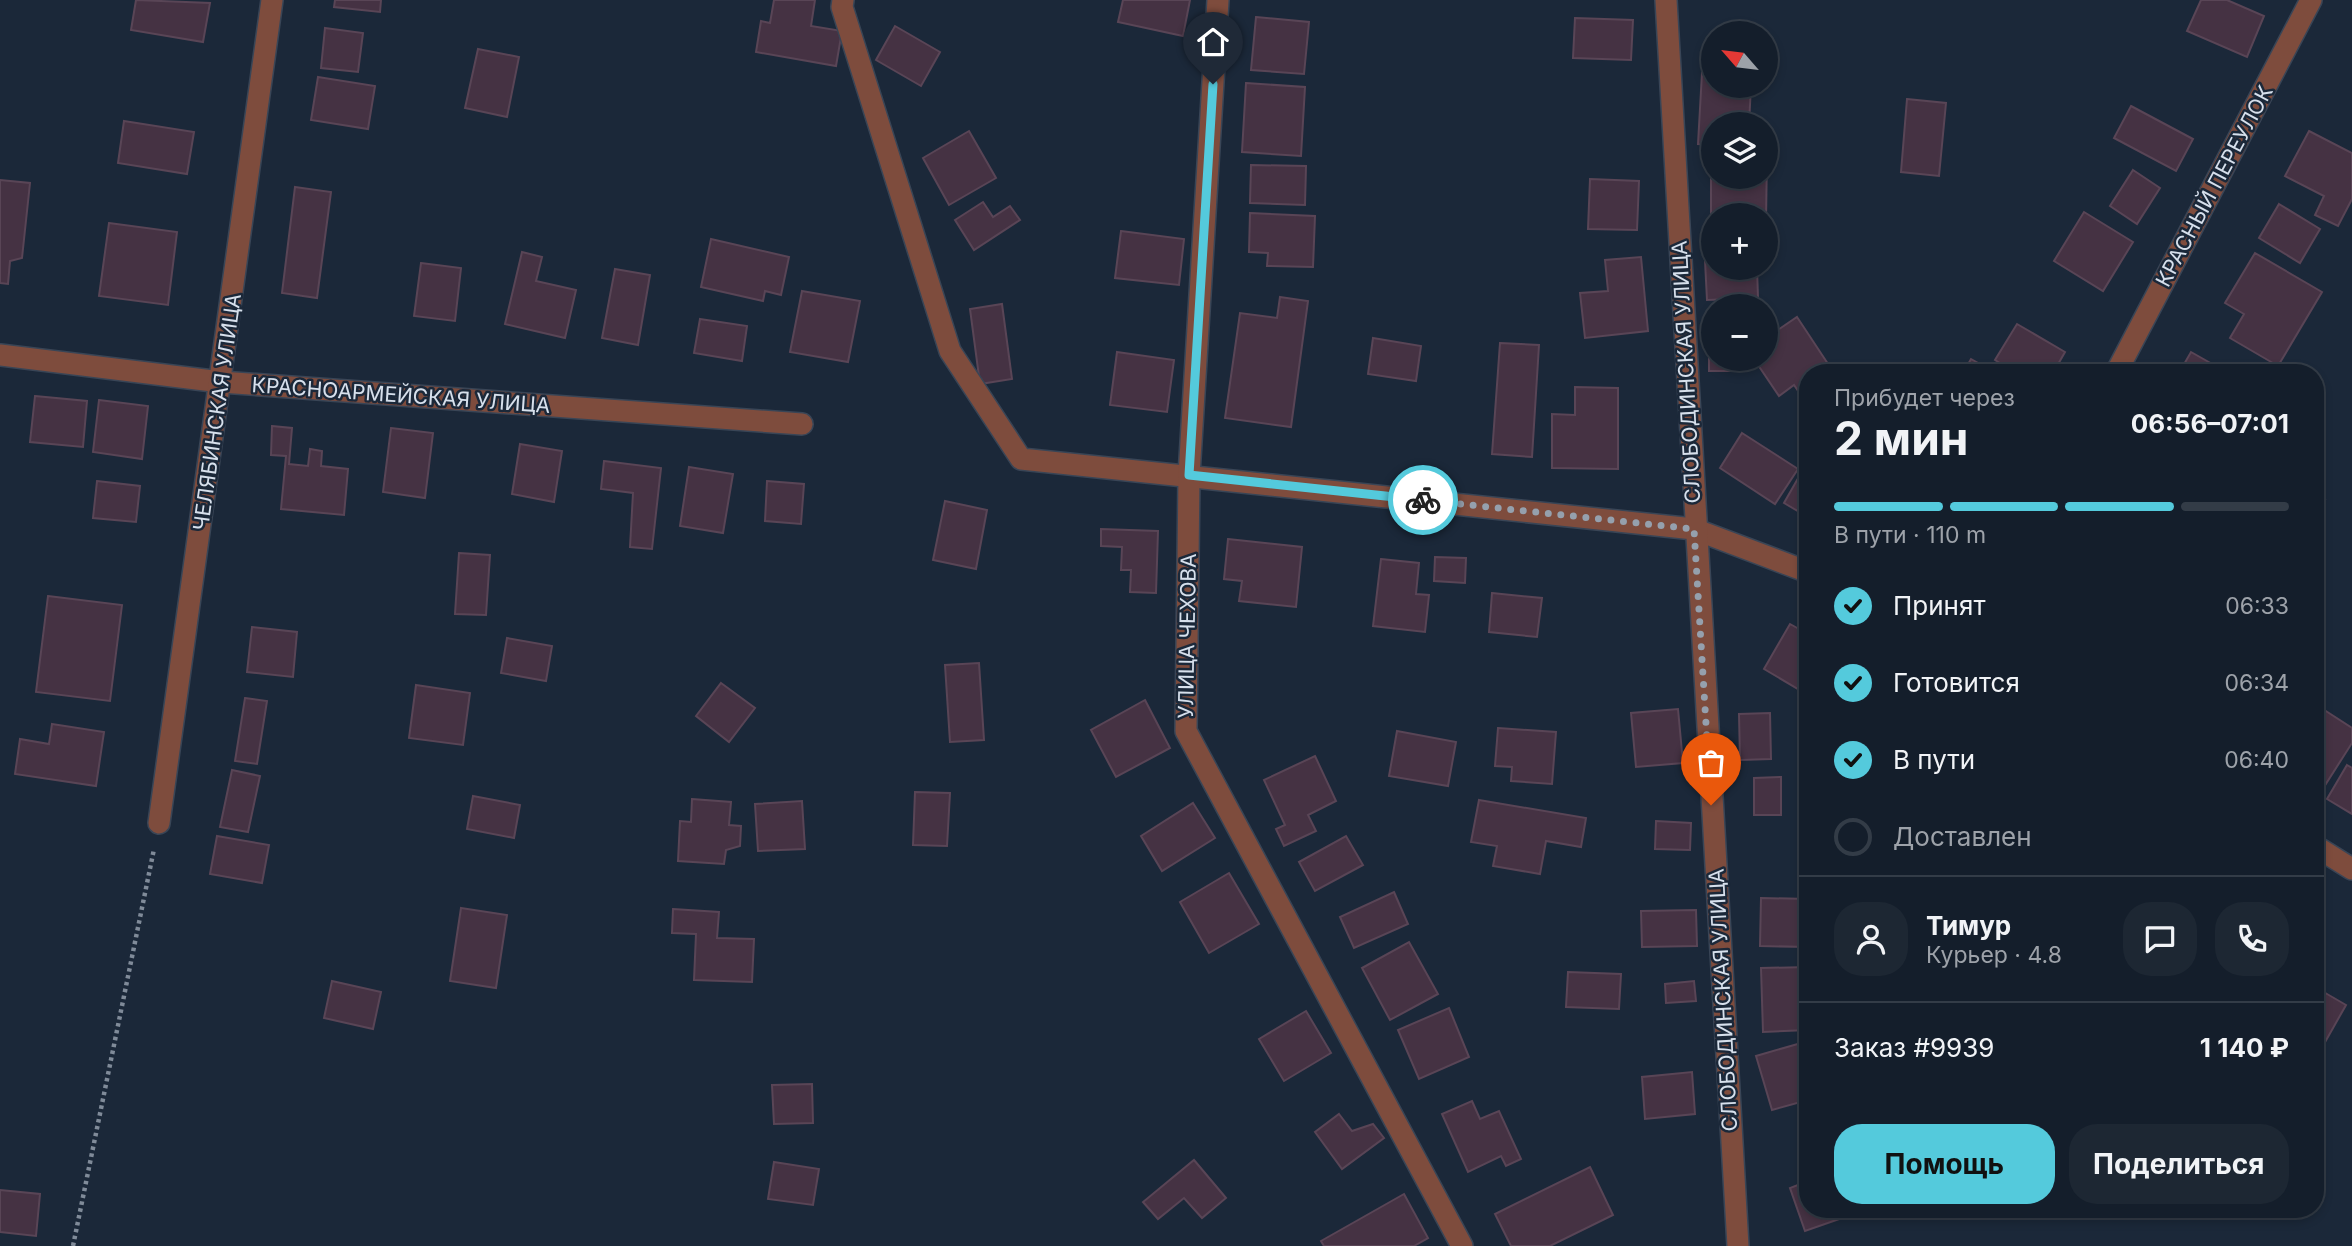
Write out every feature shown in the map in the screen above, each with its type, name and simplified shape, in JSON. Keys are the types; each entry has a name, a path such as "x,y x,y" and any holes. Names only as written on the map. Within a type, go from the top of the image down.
{"street":[{"name":"ЧЕЛЯБИНСКАЯ УЛИЦА","path":"159,823 272,0"},
{"path":"843,0 842,7 950,351 1021,459 1694,529 1799,569"},
{"name":"УЛИЦА ЧЕХОВА","path":"1217,0 1189,475 1186,731 1462,1246"},
{"name":"СЛОБОДИНСКАЯ УЛИЦА","path":"1666,0 1694,529 1738,1246"},
{"name":"КРАСНЫЙ ПЕРЕУЛОК","path":"2121,364 2311,0"},
{"name":"КРАСНОАРМЕЙСКАЯ УЛИЦА","path":"0,355 221,382 802,424"},
{"path":"2324,852 2352,869"}],"path":[{"path":"73,1246 159,823"}],"building":[{"path":"136,0 210,3 203,42 131,30"},
{"path":"335,0 381,0 380,12 334,7"},
{"path":"774,0 815,0 811,26 842,31 836,66 756,52 761,21 770,23"},
{"path":"1123,0 1190,0 1183,36 1118,22"},
{"path":"2201,0 2227,0 2264,16 2247,57 2187,31"},
{"path":"1256,17 1309,22 1304,74 1251,70"},
{"path":"1575,18 1633,20 1631,60 1573,58"},
{"path":"895,26 940,52 921,86 876,60"},
{"path":"325,28 363,33 358,72 321,68"},
{"path":"478,49 519,57 507,117 465,108"},
{"path":"318,77 375,86 368,129 311,120"},
{"path":"1246,83 1305,87 1301,156 1242,152"},
{"path":"1701,91 1701,98 1750,98 1750,112 1701,112 1701,144 1698,144"},
{"path":"1907,99 1946,103 1939,176 1901,172"},
{"path":"2131,106 2193,139 2176,171 2114,138"},
{"path":"124,121 194,132 187,174 118,163"},
{"path":"969,131 996,178 949,205 923,158"},
{"path":"2309,131 2352,153 2352,199 2338,226 2315,215 2324,196 2285,176"},
{"path":"1251,165 1306,166 1305,205 1250,203"},
{"path":"2133,170 2160,188 2137,224 2110,206"},
{"path":"1590,179 1639,181 1637,230 1588,229"},
{"path":"0,180 30,183 22,258 10,261 8,284 0,283"},
{"path":"295,187 331,192 317,298 282,293"},
{"path":"1711,189 1766,189 1766,203 1711,203"},
{"path":"983,202 993,217 1010,206 1020,220 974,250 955,220"},
{"path":"2279,204 2320,229 2300,263 2259,238"},
{"path":"2084,212 2133,242 2103,291 2054,261"},
{"path":"1250,213 1315,216 1313,267 1267,266 1268,253 1249,252"},
{"path":"109,223 177,232 168,305 99,296"},
{"path":"1121,231 1184,239 1179,285 1115,278"},
{"path":"711,239 789,257 781,295 765,291 763,301 701,287"},
{"path":"522,252 542,257 536,281 576,290 565,338 505,324"},
{"path":"2255,253 2322,292 2279,364 2275,364 2230,338 2244,314 2225,303"},
{"path":"1641,257 1648,331 1585,338 1580,293 1608,291 1605,260"},
{"path":"421,263 461,268 455,321 414,316"},
{"path":"615,269 650,275 638,345 602,338"},
{"path":"1706,280 1757,280 1758,294 1707,294"},
{"path":"802,291 860,301 848,362 790,352"},
{"path":"1280,297 1308,301 1291,427 1225,418 1240,313 1277,318"},
{"path":"1002,304 1012,379 980,384 970,309"},
{"path":"1797,317 1828,364 1799,364 1799,392 1794,385 1779,396 1762,371 1778,371 1778,330"},
{"path":"700,319 747,326 742,361 694,353"},
{"path":"2017,324 2065,352 2058,364 2001,364 1995,360"},
{"path":"1373,338 1421,346 1416,381 1368,374"},
{"path":"1500,343 1539,345 1532,457 1492,454"},
{"path":"1117,352 1174,360 1167,412 1110,405"},
{"path":"2191,352 2212,364 2184,364"},
{"path":"1575,387 1618,388 1618,469 1552,468 1552,414 1575,415"},
{"path":"35,396 87,401 83,447 30,442"},
{"path":"99,400 148,406 142,459 93,452"},
{"path":"272,426 292,428 289,464 308,466 310,449 322,451 321,466 348,469 344,515 281,509 286,456 271,455"},
{"path":"391,428 433,433 425,498 383,492"},
{"path":"1742,433 1798,469 1775,504 1720,468"},
{"path":"520,444 562,451 554,502 512,494"},
{"path":"604,461 661,468 652,549 630,547 633,493 601,489"},
{"path":"689,467 733,474 723,533 680,526"},
{"path":"1799,477 1799,512 1784,503"},
{"path":"97,481 140,486 136,522 93,518"},
{"path":"767,481 804,484 801,524 765,521"},
{"path":"945,501 987,510 976,569 933,560"},
{"path":"1101,529 1158,531 1156,593 1130,592 1131,570 1121,570 1122,547 1101,546"},
{"path":"1228,539 1302,547 1296,607 1239,601 1242,581 1224,579"},
{"path":"459,553 490,555 486,615 455,614"},
{"path":"1435,557 1466,558 1465,583 1434,581"},
{"path":"1381,559 1419,563 1416,594 1429,595 1425,632 1373,626"},
{"path":"1492,593 1542,598 1537,637 1489,632"},
{"path":"48,596 122,605 110,701 36,692"},
{"path":"1790,624 1799,629 1799,690 1764,669"},
{"path":"252,627 297,632 293,677 247,672"},
{"path":"507,638 552,646 546,681 501,673"},
{"path":"979,663 984,740 950,742 945,665"},
{"path":"721,683 755,708 729,742 696,716"},
{"path":"416,685 470,693 463,745 409,738"},
{"path":"245,698 267,701 257,764 235,761"},
{"path":"1145,700 1170,748 1116,777 1091,730"},
{"path":"1678,709 1683,763 1636,767 1631,713"},
{"path":"2324,710 2352,728 2352,743 2324,787"},
{"path":"1770,713 1771,759 1740,760 1739,714"},
{"path":"52,724 104,732 96,786 15,774 20,739 49,744"},
{"path":"1498,728 1556,732 1552,784 1511,781 1512,767 1495,766"},
{"path":"1397,731 1456,742 1448,786 1389,776"},
{"path":"1315,756 1336,801 1308,815 1316,831 1284,846 1276,829 1285,825 1264,780"},
{"path":"2347,765 2352,768 2352,814 2327,799"},
{"path":"232,770 260,776 248,832 220,827"},
{"path":"1781,777 1781,815 1754,815 1754,778"},
{"path":"915,792 950,793 947,846 913,845"},
{"path":"473,796 520,805 514,838 467,829"},
{"path":"692,799 731,802 729,825 741,826 740,846 726,850 724,864 678,861 680,821 691,822"},
{"path":"1479,800 1586,818 1581,847 1546,841 1540,874 1493,866 1497,846 1471,842"},
{"path":"802,801 805,849 758,851 755,804"},
{"path":"1193,803 1215,838 1162,871 1141,836"},
{"path":"1656,821 1691,823 1690,850 1655,849"},
{"path":"217,836 269,845 262,883 210,874"},
{"path":"1346,836 1363,865 1315,891 1299,862"},
{"path":"1229,873 1259,924 1209,953 1180,902"},
{"path":"1394,892 1408,924 1354,948 1340,917"},
{"path":"1761,898 1799,899 1799,947 1760,946"},
{"path":"461,908 507,915 496,988 450,981"},
{"path":"673,909 719,912 717,938 754,939 752,982 694,980 696,934 672,933"},
{"path":"1696,910 1697,946 1642,947 1641,911"},
{"path":"1409,942 1438,994 1390,1020 1362,968"},
{"path":"1799,967 1799,1030 1763,1032 1761,968"},
{"path":"1568,972 1621,974 1619,1009 1566,1007"},
{"path":"332,981 381,992 373,1029 324,1018"},
{"path":"1694,981 1696,1001 1666,1003 1665,984"},
{"path":"2324,992 2346,1005 2324,1044"},
{"path":"1449,1008 1469,1057 1419,1079 1398,1030"},
{"path":"1306,1011 1331,1053 1284,1081 1259,1039"},
{"path":"1799,1044 1799,1102 1772,1110 1756,1056"},
{"path":"1692,1072 1695,1114 1645,1119 1642,1077"},
{"path":"812,1084 813,1123 774,1124 772,1085"},
{"path":"1472,1101 1480,1119 1499,1111 1521,1159 1506,1166 1501,1156 1468,1172 1442,1114"},
{"path":"1339,1114 1352,1131 1373,1124 1384,1138 1342,1169 1315,1132"},
{"path":"1194,1160 1226,1198 1202,1218 1184,1198 1158,1219 1143,1202"},
{"path":"774,1162 819,1169 813,1205 768,1199"},
{"path":"1590,1167 1613,1215 1550,1246 1511,1246 1495,1214"},
{"path":"1799,1184 1799,1214 1790,1188"},
{"path":"0,1190 40,1194 36,1236 0,1232"},
{"path":"1404,1194 1428,1238 1414,1246 1324,1246 1321,1241"},
{"path":"1800,1218 1842,1218 1805,1231"}],"way so far":[{"path":"1423,500 1694,529 1711,805"}],"route":[{"path":"1213,84 1189,475 1423,500"}]}
